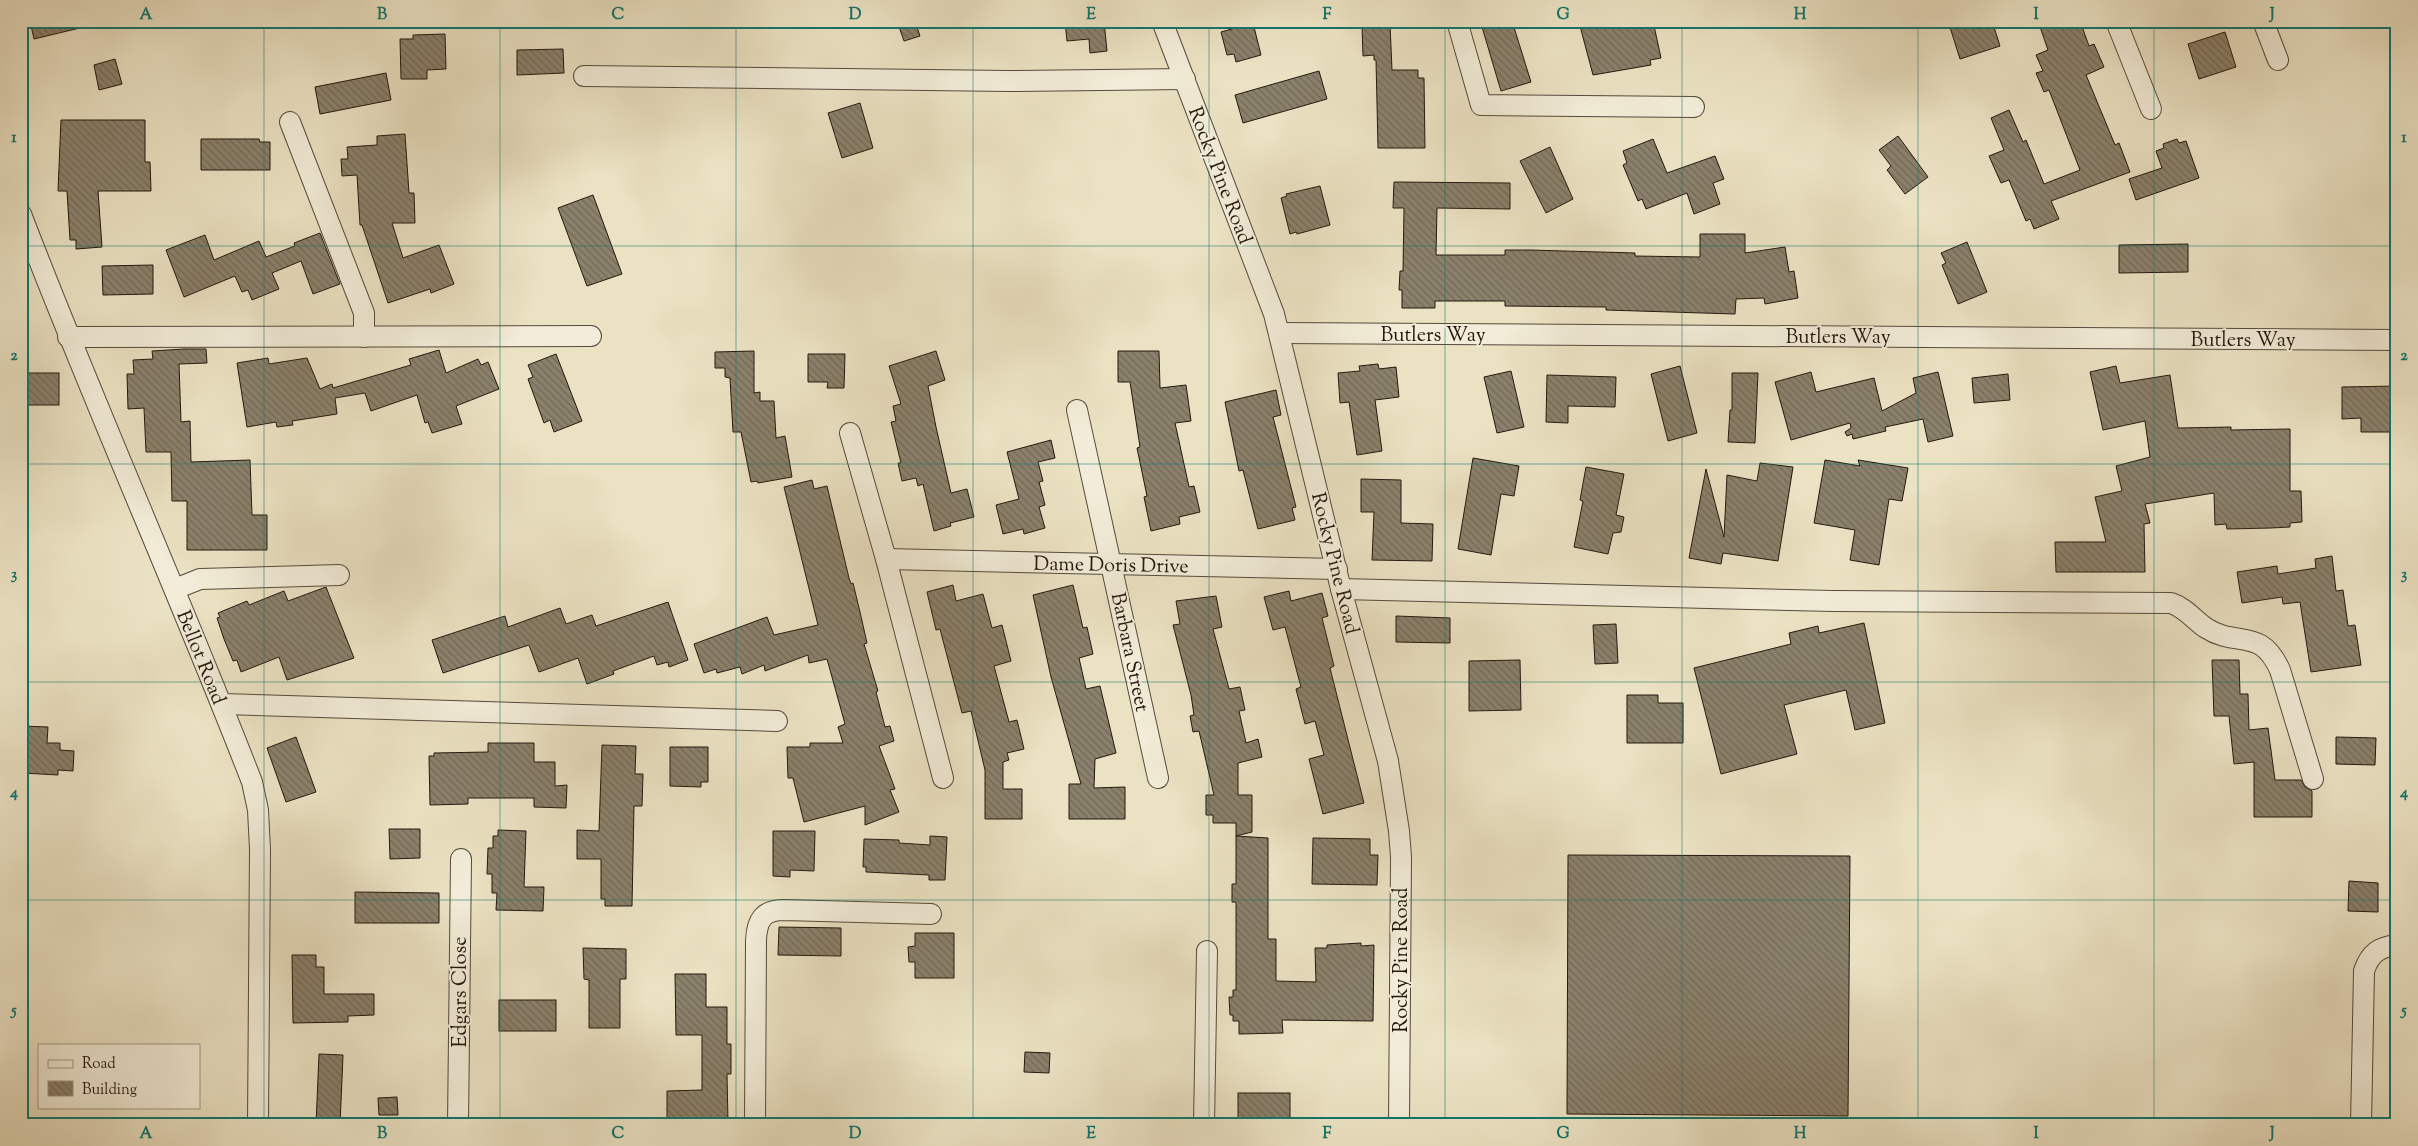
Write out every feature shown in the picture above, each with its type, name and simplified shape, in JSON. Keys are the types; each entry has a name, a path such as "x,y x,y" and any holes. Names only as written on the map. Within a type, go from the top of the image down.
{"street":[{"name":"Rocky Pine Road","path":"1162,21 1280,333 1341,589 1388,761 1400,831 1399,1125"},
{"path":"1457,21 1481,105 1694,107"},
{"path":"2116,21 2151,109"},
{"path":"2263,21 2278,60"},
{"path":"584,76 1009,81 1185,79"},
{"path":"290,122 364,313 364,337"},
{"name":"Bellot Road","path":"21,214 68,337 175,589 252,782 259,826 258,1125"},
{"name":"Butlers Way","path":"1280,333 2397,340"},
{"path":"68,337 591,336"},
{"name":"Barbara Street","path":"1077,410 1158,778"},
{"path":"850,433 886,559 943,778"},
{"name":"Dame Doris Drive","path":"886,559 1336,569"},
{"path":"175,589 200,578 339,576"},
{"path":"1341,589 1833,601 2171,603 2181,608 2210,630 2256,642 2274,658 2280,670 2313,779"},
{"path":"222,704 777,721"},
{"name":"Edgars Close","path":"458,1125 460,859"},
{"path":"755,1125 756,940 757,925 762,916 771,911 784,910 931,914"},
{"path":"2361,1125 2364,971 2372,955 2378,949 2397,945"},
{"path":"1204,1125 1207,951"}],"building":[{"path":"30,21 83,21 84,27 34,39"},
{"path":"897,21 915,21 920,36 904,41"},
{"path":"1065,21 1104,21 1107,51 1090,53 1089,39 1067,41"},
{"path":"1500,21 1512,21 1531,82 1501,91 1482,27"},
{"path":"1597,21 1653,21 1661,58 1650,60 1651,65 1593,75 1580,26"},
{"path":"1948,21 1992,21 2000,46 1960,59"},
{"path":"2038,21 2080,21 2089,46 2094,44 2104,67 2086,75 2115,145 2119,143 2130,172 2051,201 2059,219 2034,229 2030,219 2026,221 2009,180 2001,183 1989,156 2004,150 1991,118 2009,110 2023,142 2026,140 2044,184 2080,170 2049,90 2044,92 2036,73 2043,71 2036,55 2048,50"},
{"path":"1253,23 1261,55 1236,62 1234,54 1227,55 1221,32"},
{"path":"1390,24 1392,70 1418,70 1418,78 1424,78 1425,148 1378,148 1376,60 1374,60 1374,55 1363,56 1362,26"},
{"path":"2225,32 2236,67 2199,79 2188,44"},
{"path":"445,34 446,69 427,70 427,79 401,79 400,39 413,39 413,35"},
{"path":"563,49 564,73 517,75 517,50"},
{"path":"115,59 122,84 99,90 94,65"},
{"path":"1319,71 1327,99 1243,123 1235,95"},
{"path":"386,73 391,100 320,114 315,87"},
{"path":"860,103 873,148 842,158 828,113"},
{"path":"61,120 145,120 145,162 150,162 151,191 98,191 102,247 76,249 76,240 70,240 67,191 58,191"},
{"path":"405,134 409,193 414,193 415,223 392,223 403,258 439,245 454,284 431,293 430,289 388,303 362,225 360,225 357,175 342,176 341,159 348,159 347,147 377,145 377,136"},
{"path":"1898,136 1928,177 1905,194 1887,170 1891,166 1879,150"},
{"path":"201,139 259,139 260,142 270,142 270,170 201,170"},
{"path":"1653,139 1667,173 1715,156 1724,179 1713,183 1720,204 1694,214 1687,193 1646,209 1642,199 1638,201 1623,165 1627,163 1623,151"},
{"path":"2177,139 2179,143 2186,141 2199,178 2136,200 2129,179 2162,168 2156,151 2164,148 2163,144"},
{"path":"1550,147 1573,199 1546,213 1520,161"},
{"path":"1394,182 1510,183 1510,209 1437,208 1436,255 1505,255 1505,250 1530,250 1635,253 1635,256 1700,257 1700,234 1745,234 1745,253 1785,247 1789,272 1794,271 1798,298 1765,304 1764,298 1736,299 1735,314 1606,310 1606,307 1505,306 1505,301 1435,301 1435,308 1402,308 1402,290 1399,290 1400,271 1403,271 1404,208 1393,208"},
{"path":"1320,186 1330,225 1297,234 1296,232 1290,234 1281,198 1287,196 1286,194"},
{"path":"593,195 622,274 587,286 558,208"},
{"path":"320,233 340,284 313,294 301,261 272,273 279,289 252,300 248,290 242,292 235,276 184,297 166,250 205,235 214,260 259,241 266,257 295,246 294,243"},
{"path":"1967,242 1987,292 1958,304 1942,265 1946,263 1941,253"},
{"path":"2188,244 2188,272 2119,273 2119,245"},
{"path":"153,265 153,294 103,295 102,266"},
{"path":"206,349 207,363 179,364 181,422 190,421 191,462 250,460 252,515 267,515 267,550 187,550 187,501 172,501 171,452 146,452 144,408 128,409 127,374 134,374 133,360 153,359 152,351"},
{"path":"439,350 446,373 478,359 481,365 488,362 499,389 456,406 462,424 432,433 428,422 425,423 417,395 371,411 365,393 335,398 337,414 292,421 293,425 277,427 276,422 247,427 237,363 268,358 269,364 307,358 320,389 332,384 333,388 411,365 409,359"},
{"path":"754,351 754,393 760,392 760,401 774,401 776,438 785,436 792,477 758,483 757,481 751,482 741,432 733,432 730,378 725,377 725,368 715,368 715,352"},
{"path":"936,351 945,380 928,386 951,493 967,489 974,517 950,523 951,526 934,531 923,484 918,486 916,478 902,481 898,463 901,463 891,422 896,421 893,406 901,404 889,366"},
{"path":"1118,351 1159,351 1160,388 1186,385 1191,421 1175,423 1189,487 1194,486 1200,512 1179,517 1180,524 1151,531 1144,497 1147,496 1137,448 1140,447 1130,382 1118,382"},
{"path":"556,354 582,421 554,432 550,420 544,423 528,379 533,377 528,365"},
{"path":"808,354 845,354 844,388 827,388 828,382 808,382"},
{"path":"1378,364 1379,369 1396,367 1399,397 1375,400 1382,451 1357,455 1349,402 1340,403 1338,373 1360,371 1359,366"},
{"path":"1680,366 1697,433 1668,441 1651,374"},
{"path":"2116,366 2120,383 2170,375 2178,428 2231,427 2231,430 2290,429 2290,491 2301,491 2302,522 2290,523 2290,527 2227,529 2226,524 2215,525 2214,493 2145,504 2150,523 2144,524 2145,572 2056,572 2055,542 2106,542 2095,497 2122,491 2116,466 2150,457 2145,421 2103,430 2090,372"},
{"path":"1511,371 1524,427 1497,433 1484,377"},
{"path":"1811,372 1816,392 1874,378 1882,411 1916,393 1913,378 1938,372 1953,436 1928,442 1923,419 1885,427 1886,431 1853,439 1852,434 1847,436 1845,432 1851,428 1850,423 1791,440 1775,382"},
{"path":"21,373 59,373 59,405 21,405"},
{"path":"1732,373 1758,373 1755,443 1728,442 1730,410 1732,410"},
{"path":"2008,374 2010,400 1974,403 1972,378"},
{"path":"1547,375 1616,377 1615,407 1568,406 1568,423 1546,422"},
{"path":"2397,386 2397,432 2361,432 2361,418 2342,419 2342,387"},
{"path":"1276,390 1281,415 1273,417 1296,507 1292,508 1295,520 1258,529 1243,470 1239,471 1225,402"},
{"path":"1051,440 1055,458 1038,462 1043,481 1039,482 1045,505 1039,507 1045,528 1024,534 1023,529 1003,534 996,505 1019,499 1007,452"},
{"path":"1473,458 1519,466 1514,496 1501,494 1491,555 1458,549"},
{"path":"1825,460 1860,466 1858,460 1908,468 1902,501 1889,499 1879,565 1850,560 1855,530 1814,523"},
{"path":"1760,463 1793,467 1778,561 1723,553 1721,564 1689,558 1706,469 1724,537 1727,475 1757,481"},
{"path":"1586,467 1624,474 1616,515 1624,517 1621,532 1613,533 1608,554 1574,547 1583,501 1580,500"},
{"path":"1361,479 1401,480 1401,523 1433,524 1432,561 1372,560 1374,512 1361,512"},
{"path":"812,480 814,489 827,486 849,578 851,584 853,583 860,612 867,643 864,644 878,691 876,692 885,727 890,726 894,741 879,746 895,789 890,790 899,812 865,825 865,806 804,822 793,778 788,778 787,747 810,747 810,743 843,743 838,727 845,724 827,659 809,663 808,655 765,671 764,665 742,674 740,667 717,673 716,669 704,673 694,644 767,617 774,635 818,625 784,487"},
{"path":"2332,556 2336,591 2343,590 2348,626 2355,625 2361,665 2311,672 2300,602 2283,604 2282,597 2242,603 2237,572 2277,566 2278,574 2316,568 2315,559"},
{"path":"953,585 956,601 983,594 992,628 1002,625 1011,661 994,666 1009,722 1017,720 1024,749 1007,753 1009,760 1003,762 1003,789 1022,789 1022,819 985,819 985,770 971,711 962,713 940,629 936,630 927,592"},
{"path":"1073,585 1083,628 1087,627 1093,654 1079,658 1086,689 1100,686 1116,753 1095,759 1094,788 1125,787 1125,819 1069,819 1069,784 1081,784 1051,677 1033,595"},
{"path":"326,587 354,658 287,680 279,657 241,672 237,660 233,661 224,639 217,618 220,617 218,613 247,601 249,605 284,591 288,601"},
{"path":"1289,591 1291,601 1322,593 1328,616 1322,618 1334,666 1330,668 1364,803 1323,814 1309,759 1324,755 1315,721 1305,724 1296,689 1301,687 1285,627 1273,630 1264,597"},
{"path":"1216,596 1222,627 1213,629 1229,689 1240,687 1245,710 1239,711 1246,743 1258,739 1262,757 1238,763 1238,795 1252,795 1252,832 1236,836 1236,823 1213,823 1213,815 1206,815 1206,795 1214,795 1199,731 1193,732 1190,716 1194,715 1191,695 1173,625 1180,624 1176,601"},
{"path":"668,602 688,660 669,667 668,662 657,665 654,656 613,671 614,674 587,684 578,658 539,672 529,645 443,673 432,640 505,616 508,627 560,608 566,624 592,615 596,626"},
{"path":"1396,616 1450,618 1450,643 1396,642"},
{"path":"1864,623 1885,723 1855,730 1846,690 1784,705 1797,754 1721,774 1694,668 1791,644 1789,633 1818,626 1819,633"},
{"path":"1616,624 1618,663 1595,664 1593,625"},
{"path":"1520,660 1521,710 1469,711 1469,661"},
{"path":"2212,660 2239,660 2240,694 2248,694 2249,730 2268,728 2275,780 2301,780 2305,787 2312,791 2312,817 2254,817 2254,762 2234,764 2229,716 2214,716"},
{"path":"1627,695 1658,695 1658,703 1683,703 1683,743 1627,743"},
{"path":"21,726 48,727 47,743 60,743 60,750 74,751 73,771 58,770 58,775 23,773 25,752 21,752"},
{"path":"296,737 316,792 286,802 267,748"},
{"path":"2336,737 2376,738 2375,765 2336,764"},
{"path":"488,743 534,743 534,762 555,762 555,786 567,785 566,808 534,807 534,798 468,798 468,804 430,805 429,756 434,756 434,753 488,752"},
{"path":"602,745 636,746 635,774 643,774 642,806 634,806 632,906 605,906 605,899 601,899 601,859 577,859 577,830 599,831"},
{"path":"670,747 708,747 708,782 701,782 701,787 670,786"},
{"path":"389,829 420,829 420,858 390,859"},
{"path":"498,830 526,831 524,887 544,887 543,911 496,910 497,893 492,893 492,874 487,874 488,848 493,848 493,836 498,836"},
{"path":"773,831 815,831 814,871 790,870 790,877 773,876"},
{"path":"930,836 947,837 945,880 929,880 929,875 866,872 866,867 863,867 864,839 899,840 899,843 930,845"},
{"path":"1236,836 1268,838 1268,939 1276,939 1276,981 1316,982 1315,948 1327,948 1327,945 1361,943 1361,946 1374,945 1373,1021 1282,1020 1283,1033 1239,1034 1239,1021 1233,1021 1233,1015 1230,1015 1229,997 1233,997 1233,990 1236,990 1236,902 1232,902 1232,884 1236,884"},
{"path":"1313,838 1370,839 1370,855 1378,855 1377,885 1312,884"},
{"path":"1568,855 1850,856 1848,1116 1567,1114"},
{"path":"2349,881 2378,883 2378,912 2348,911"},
{"path":"355,892 439,893 439,923 355,923"},
{"path":"779,927 841,928 841,956 778,955"},
{"path":"915,933 954,933 954,978 915,978 915,962 909,962 908,947 915,946"},
{"path":"583,948 626,949 626,979 620,979 620,1028 589,1028 589,980 584,979"},
{"path":"292,955 316,955 316,967 324,967 324,994 374,994 374,1015 348,1016 348,1022 293,1023"},
{"path":"675,974 706,974 706,1007 727,1007 727,1044 731,1044 731,1074 727,1074 728,1123 667,1124 667,1091 702,1090 702,1035 676,1035"},
{"path":"499,1000 556,1000 556,1031 499,1031"},
{"path":"1025,1052 1050,1053 1049,1073 1024,1072"},
{"path":"319,1054 343,1055 340,1125 316,1125"},
{"path":"1238,1093 1290,1093 1290,1125 1238,1125"},
{"path":"397,1097 398,1115 379,1115 378,1098"}]}
